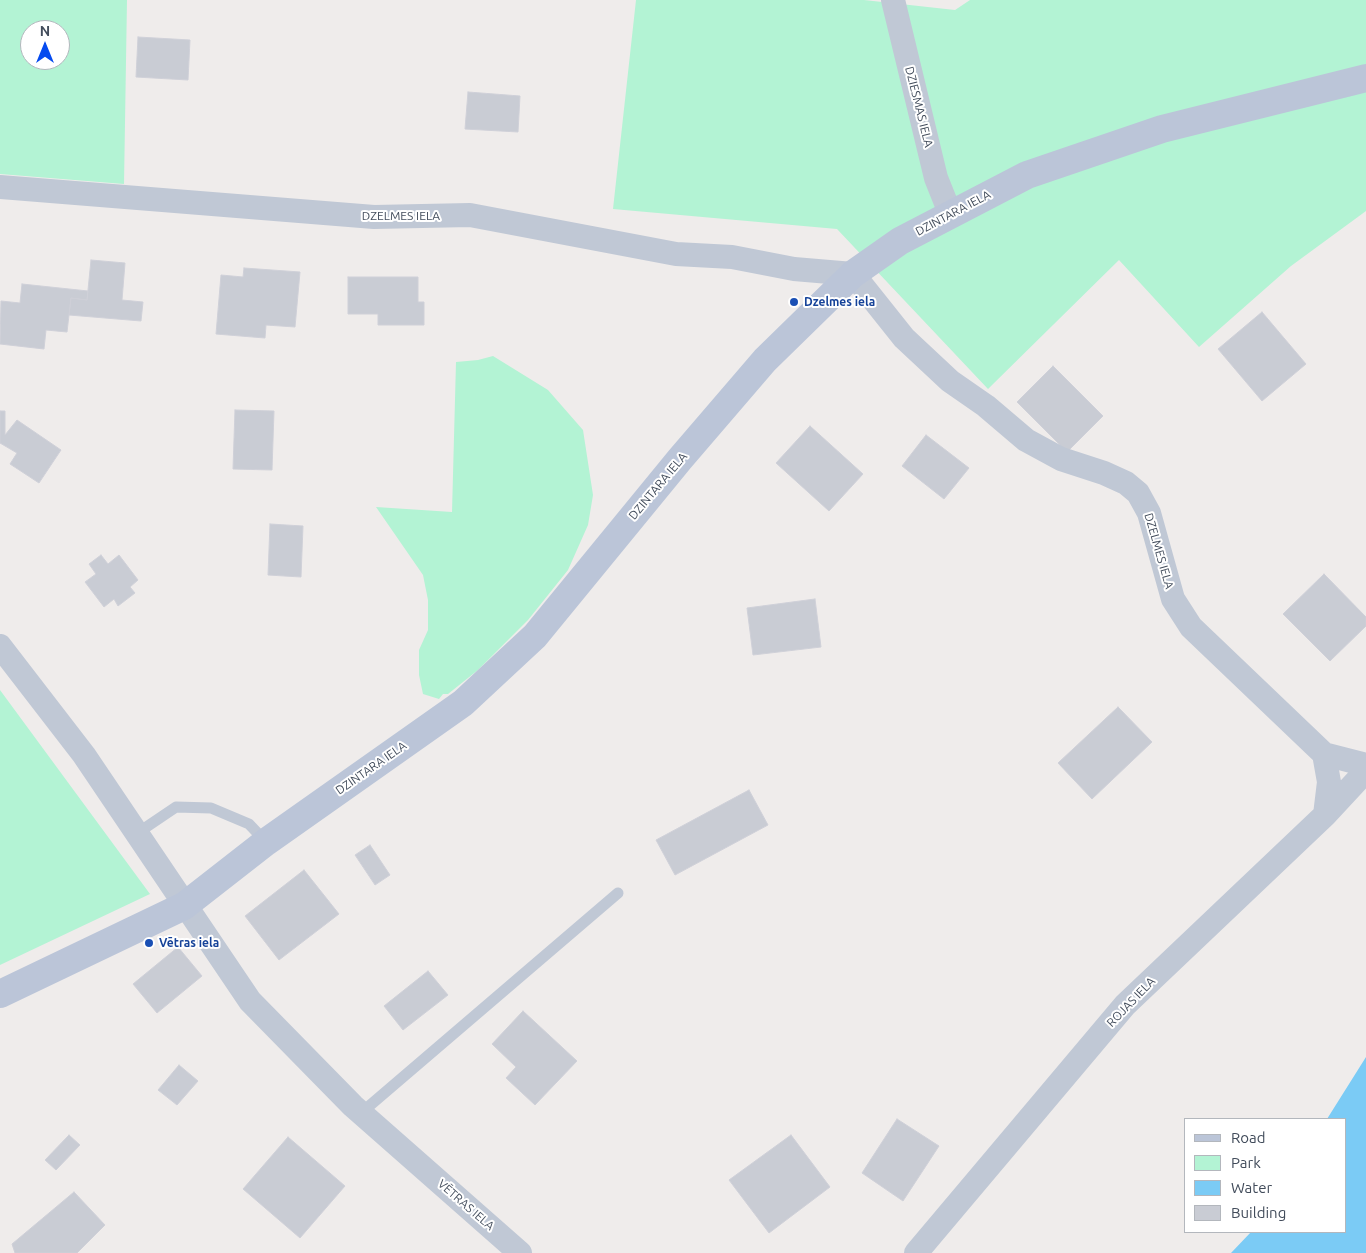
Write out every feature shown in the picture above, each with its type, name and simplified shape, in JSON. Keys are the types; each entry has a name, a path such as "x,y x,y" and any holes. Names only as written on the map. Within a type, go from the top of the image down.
{"street":[{"name":"DZIESMAS IELA","path":"893,0 936,178 950,213"},
{"name":"DZINTARA IELA","path":"0,994 184,906 266,842 463,704 535,636 680,459 765,360 854,274 900,241 950,213 1027,175 1162,128 1366,78"},
{"name":"DZELMES IELA","path":"0,188 374,217 470,216 676,254 732,257 794,269 854,274 904,338 950,381 986,406 1026,440 1061,459 1104,473 1126,483 1138,493 1149,513 1173,599 1191,626 1324,754 1366,765"},
{"name":"VĒTRAS IELA","path":"0,646 84,755 184,906 250,1001 361,1113 520,1253"},
{"path":"1324,754 1329,782 1325,815"},
{"name":"ROJAS IELA","path":"916,1253 1125,1005 1325,815 1366,771"}],"lane":[{"path":"136,834 176,807 211,808 249,824 266,842"},
{"path":"361,1113 618,893"}],"green space":[{"path":"0,0 127,0 124,184 0,174"},
{"path":"636,0 864,0 955,10 970,0 1366,0 1366,211 1291,266 1199,347 1119,260 988,389 837,229 613,209"},
{"path":"493,356 548,390 583,430 593,495 588,525 568,570 528,620 478,670 448,694 443,694 439,699 423,694 419,675 419,650 428,630 428,600 423,575 376,507 452,512 456,362 478,360"},
{"path":"0,690 150,894 0,965"}],"water":[{"path":"1366,1057 1366,1253 1231,1253 1250,1233 1346,1233 1346,1118 1328,1118"}],"building":[{"path":"138,37 190,40 188,80 136,77"},
{"path":"468,92 520,96 518,132 465,129"},
{"path":"91,260 125,263 122,300 143,302 141,321 69,315 71,298 87,300"},
{"path":"244,268 300,272 295,327 266,325 265,338 216,334 221,275 243,277"},
{"path":"348,277 418,277 418,302 424,302 424,325 378,325 378,314 348,314"},
{"path":"22,284 88,291 87,300 71,298 67,332 46,330 44,349 0,344 1,301 20,303"},
{"path":"1262,312 1306,364 1262,401 1218,349"},
{"path":"1053,366 1103,416 1067,452 1017,402"},
{"path":"235,410 274,411 272,470 233,469"},
{"path":"0,411 5,411 5,435 17,420 61,450 39,483 10,464 17,453 0,443"},
{"path":"810,426 863,474 829,511 776,463"},
{"path":"926,435 969,468 944,499 902,466"},
{"path":"270,524 303,526 301,577 268,575"},
{"path":"101,555 108,564 119,555 138,580 130,587 135,593 118,606 114,599 104,607 85,582 96,574 89,564"},
{"path":"1324,574 1366,617 1366,626 1330,661 1283,614"},
{"path":"815,599 821,647 753,655 747,608"},
{"path":"1118,707 1152,742 1092,799 1058,763"},
{"path":"749,790 768,825 675,875 656,840"},
{"path":"370,845 390,875 375,885 355,855"},
{"path":"304,870 339,914 279,960 245,916"},
{"path":"178,947 202,976 157,1013 133,984"},
{"path":"428,971 448,995 403,1030 384,1006"},
{"path":"523,1011 577,1061 535,1105 506,1078 516,1067 492,1044"},
{"path":"179,1065 198,1081 177,1105 158,1090"},
{"path":"897,1119 939,1146 903,1201 862,1173"},
{"path":"69,1135 80,1145 56,1170 45,1160"},
{"path":"791,1135 830,1187 769,1233 729,1180"},
{"path":"288,1137 345,1186 300,1238 243,1189"},
{"path":"74,1192 105,1225 77,1253 15,1253 12,1244"}],"place":[{"name":"Dzelmes iela","path":"794,302"},
{"name":"Vētras iela","path":"149,943"}]}
